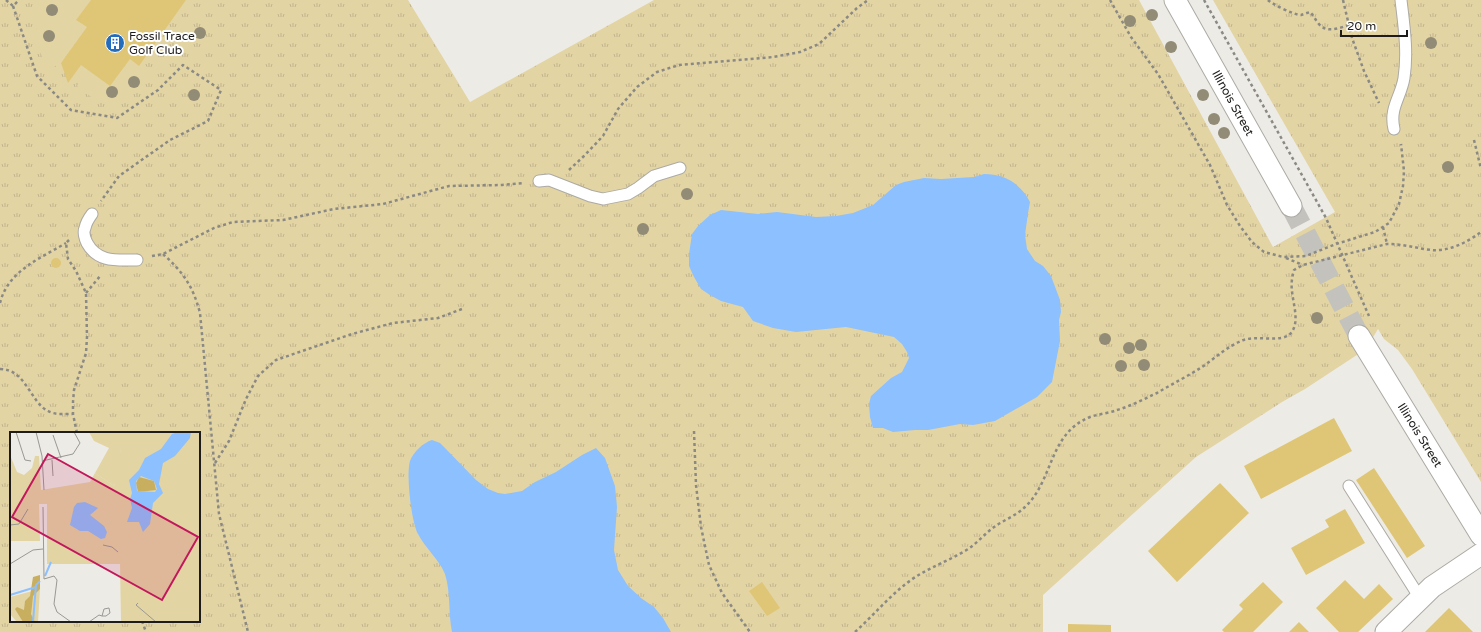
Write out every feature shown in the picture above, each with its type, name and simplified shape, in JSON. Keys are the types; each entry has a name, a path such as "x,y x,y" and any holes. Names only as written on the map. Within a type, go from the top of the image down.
{"street":[{"name":"Illinois Street","path":"1175,0 1291,206"},
{"name":"Illinois Street","path":"1358,336 1481,535"},
{"path":"1386,632 1432,587 1481,554"}],"lane":[{"path":"1394,129 1392,120 1394,105 1404,79 1406,37 1401,0"},
{"path":"540,181 549,180 590,196 603,199 628,194 654,176 680,168"},
{"path":"92,214 84,229 85,239 91,250 102,258 137,260"},
{"path":"1349,486 1420,598"}],"path":[{"path":"6,0 13,6 37,76 71,110 117,118 158,90 183,65 221,90 208,121 170,140 119,176 92,214"},
{"path":"13,6 19,0"},
{"path":"86,293 100,275 114,267 162,254 214,228 232,222 283,220 334,209 383,204 449,186 502,185 540,181 568,170 584,156 603,136 618,109 637,87 657,72 679,65 800,52 819,44 857,8 868,0"},
{"path":"1268,0 1288,11 1300,15 1310,12 1319,25 1328,29 1333,30 1349,25"},
{"path":"1474,140 1481,169"},
{"path":"1383,227 1387,244"},
{"path":"855,632 894,593 929,568 964,552 994,527 1025,508 1040,486 1059,444 1068,431 1079,423 1092,416 1116,411 1155,393 1201,368 1241,340 1254,338 1278,339 1284,338 1290,334 1294,327 1295,318 1292,290 1292,277 1294,270 1303,265 1387,244 1399,244 1433,250 1449,248 1481,232"},
{"path":"0,303 7,284 16,274 70,239"},
{"path":"66,243 68,259 76,271 86,293 86,353 74,390 73,414 77,432"},
{"path":"162,254 183,274 197,300 200,313 219,514 248,632"},
{"path":"1284,257 1303,265"},
{"path":"214,463 229,441 246,398 258,376 276,360 352,334 393,323 438,318 462,309"},
{"path":"0,369 12,372 26,384 41,406 48,412 73,414"},
{"path":"694,431 696,485 701,527 709,565 722,593 750,632"},
{"path":"142,622 146,632"}],"green space":[{"name":"Fossil Trace Golf Club","path":"0,0 408,0 470,102 654,0 1139,0 1273,247 1335,212 1213,0 1481,0 1481,482 1412,369 1398,350 1384,339 1378,329 1366,349 1196,457 1043,595 1043,632 0,632"},
{"path":"39,0 91,0 76,20 87,27 61,63 48,70 41,53 37,36 37,9"},
{"path":"130,59 139,66 141,62 147,67 148,72 145,81 141,86 129,95 116,100 102,101 93,98 77,86 88,70 110,86"}],"water":[{"path":"984,174 992,174 1012,181 1022,190 1030,202 1025,235 1027,249 1035,261 1043,266 1051,276 1060,300 1061,312 1059,320 1060,341 1052,382 1037,397 995,421 973,425 960,424 928,430 893,432 883,428 873,428 869,404 871,396 891,378 902,372 909,358 902,344 894,337 846,327 796,332 773,328 753,321 743,307 721,301 701,289 689,266 692,234 710,215 721,210 758,214 777,212 816,217 836,216 853,213 873,205 896,185 904,182 924,178 941,179 974,177"},
{"path":"432,440 440,443 476,480 488,489 505,494 522,491 535,482 556,472 582,455 596,448 605,458 615,486 617,507 614,550 618,570 628,586 654,607 663,618 671,632 452,632 448,588 445,574 439,563 424,544 415,528 410,498 410,461 419,448"}],"building":[{"name":"Fossil Trace Golf Club","path":"91,0 186,0 139,66 130,59 110,86 81,65 68,83 61,63 87,27 76,20"},
{"path":"54,258 58,258 61,263 58,268 54,268 51,265 51,261"},
{"path":"1334,418 1352,451 1261,499 1244,466"},
{"path":"1374,468 1425,546 1407,558 1356,480"},
{"path":"1220,483 1249,513 1177,582 1148,551"},
{"path":"1345,509 1365,543 1306,575 1291,548 1329,527 1325,520"},
{"path":"1345,580 1364,599 1379,584 1393,599 1358,632 1339,632 1316,608"},
{"path":"762,582 780,608 767,616 749,591"},
{"path":"1263,582 1283,602 1253,632 1224,632 1222,630 1243,609 1239,605"},
{"path":"1449,608 1473,632 1425,632"},
{"path":"1299,622 1309,632 1289,632"},
{"path":"1068,624 1111,625 1111,632 1068,632"}],"tunnel":[{"path":"1291,206 1359,336"}],"place":[{"name":"Fossil Trace Golf Club","path":"115,43"}]}
